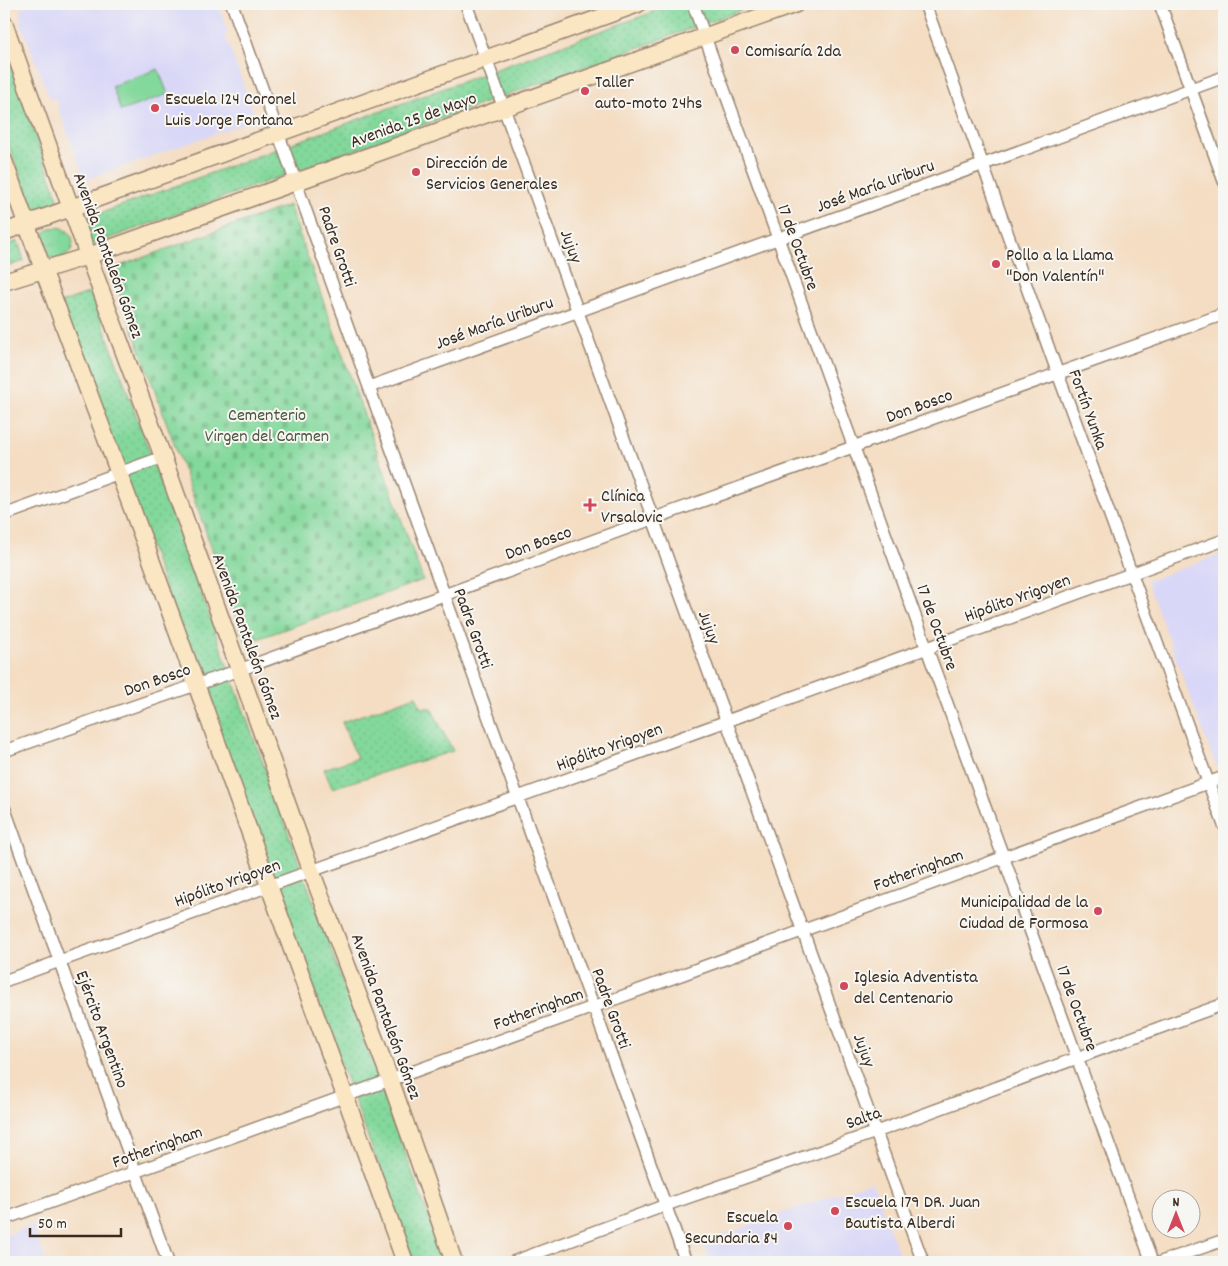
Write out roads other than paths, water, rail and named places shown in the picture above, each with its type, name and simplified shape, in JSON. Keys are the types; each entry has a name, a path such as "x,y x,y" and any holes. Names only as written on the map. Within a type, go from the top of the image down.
{"main road":[{"name":"Avenida 25 de Mayo","path":"4,232 638,4"},
{"name":"Avenida 25 de Mayo","path":"4,282 88,256 796,4"},
{"name":"Avenida Pantaleón Gómez","path":"4,23 163,457 311,870 390,1080 454,1262"},
{"path":"4,161 42,269 196,684 344,1097 406,1262"}],"street":[{"name":"Padre Grotti","path":"232,4 297,181 368,387 686,1262"},
{"name":"Jujuy","path":"466,4 923,1262"},
{"name":"17 de Octubre","path":"693,4 1152,1262"},
{"name":"Fortín Yunka","path":"925,4 1058,374 1224,824"},
{"path":"1160,4 1224,181"},
{"name":"José María Uriburu","path":"368,387 1224,77"},
{"name":"Don Bosco","path":"4,751 239,670 652,519 1224,314"},
{"path":"4,515 163,457"},
{"name":"Hipólito Yrigoyen","path":"4,981 726,722 1224,540"},
{"name":"Fotheringham","path":"4,1219 1224,777"},
{"name":"Ejército Argentino","path":"4,807 168,1262"},
{"name":"Salta","path":"513,1262 666,1205 876,1132 1224,1004"},
{"path":"1161,1262 1224,1240"}],"place":[{"name":"Comisaría 2da","path":"735,50"},
{"name":"Taller auto-moto 24hs","path":"585,91"},
{"name":"Escuela 124 Coronel Luis Jorge Fontana","path":"155,108"},
{"name":"Dirección de Servicios Generales","path":"416,172"},
{"name":"Pollo a la Llama \"Don Valentín\"","path":"996,264"},
{"name":"Clínica Vrsalovic","path":"590,505"},
{"name":"Municipalidad de la Ciudad de Formosa","path":"1098,911"},
{"name":"Iglesia Adventista del Centenario","path":"844,986"},
{"name":"Escuela 179 DR. Juan Bautista Alberdi","path":"835,1211"},
{"name":"Escuela Secundaria 84","path":"788,1226"}],"park label":[{"name":"Cementerio Virgen del Carmen","path":"267,424"}]}
